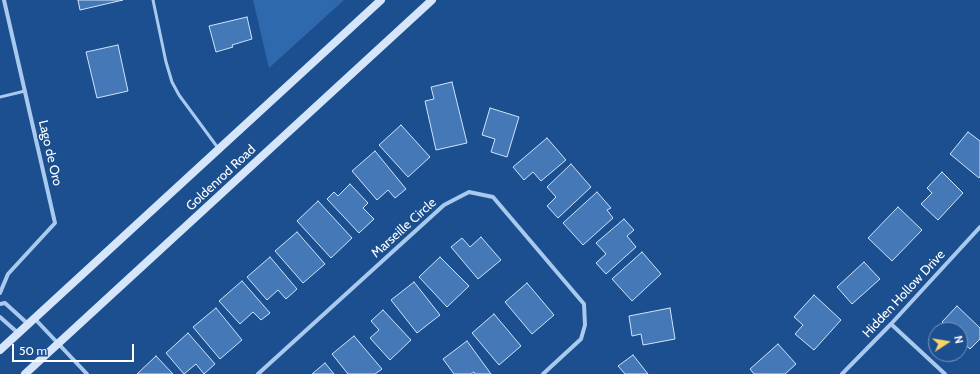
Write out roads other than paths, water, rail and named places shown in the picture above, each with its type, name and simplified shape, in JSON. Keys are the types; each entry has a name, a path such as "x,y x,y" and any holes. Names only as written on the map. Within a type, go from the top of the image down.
{"main road":[{"name":"Goldenrod Road","path":"0,350 381,0"},
{"name":"Goldenrod Road","path":"25,374 432,0"}],"street":[{"name":"Lago de Oro","path":"0,293 8,274 56,223 4,0"},
{"name":"Marseille Circle","path":"258,374 444,205 469,192 493,197 584,304 585,325 581,339 543,374"},
{"name":"Hidden Hollow Drive","path":"842,374 891,324 980,227"},
{"path":"0,304 5,303 32,321 59,344 87,374"},
{"path":"0,317 18,333"},
{"path":"891,324 945,374"}],"lane":[{"path":"153,0 166,62 172,82 218,150"},
{"path":"0,97 25,91"}]}
